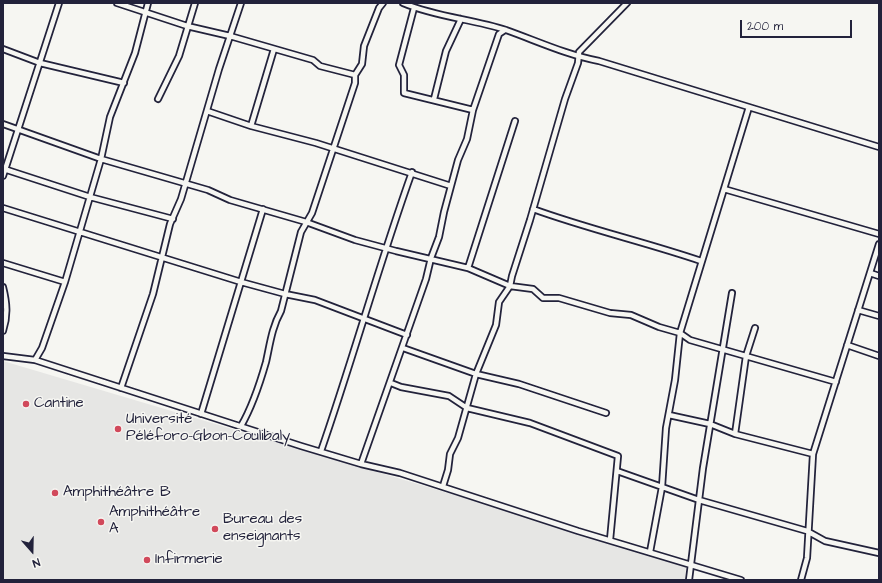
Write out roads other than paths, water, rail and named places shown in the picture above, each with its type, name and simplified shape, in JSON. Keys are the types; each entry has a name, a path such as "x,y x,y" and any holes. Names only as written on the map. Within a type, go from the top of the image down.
{"street":[{"path":"3,176 4,169 59,3"},
{"path":"117,3 187,26 230,36 313,60 320,66 355,75"},
{"path":"35,360 45,342 65,282 101,160 110,117 135,53 148,3"},
{"path":"158,99 179,56 195,3"},
{"path":"121,388 153,294 173,219 182,199 185,184 241,3"},
{"path":"241,426 248,414 263,371 275,321 281,311 301,232 312,213 355,83 355,75 362,64 364,46 379,8 383,3"},
{"path":"403,3 414,8 505,30 579,57 599,61 879,147"},
{"path":"442,486 448,470 450,454 458,438 476,374 496,325 499,302 510,286 565,100 578,63 579,52 627,3"},
{"path":"414,8 398,65 404,75 404,93 434,99 473,110"},
{"path":"434,99 446,52 461,19"},
{"path":"361,464 391,383 426,279 431,258 439,238 451,186 458,160 467,139 473,110 499,34 505,30"},
{"path":"3,49 40,63 124,82"},
{"path":"251,126 274,49"},
{"path":"650,552 662,487 669,415 675,380 680,333 749,107"},
{"path":"207,111 251,126 412,172 451,186"},
{"path":"468,268 515,121"},
{"path":"3,124 101,160 208,190 230,200 306,222 386,249 431,258 468,268 510,286 534,289 543,298 559,298 610,313 631,315 659,327 680,333 690,340 836,382"},
{"path":"4,169 90,197 173,219"},
{"path":"321,451 412,172"},
{"path":"724,189 879,234"},
{"path":"3,208 241,282 285,294 315,300 407,335"},
{"path":"201,414 263,209"},
{"path":"533,209 701,261"},
{"path":"801,580 807,558 807,532 814,454 879,244"},
{"path":"3,264 65,282"},
{"path":"870,273 879,276"},
{"path":"3,288 7,306 6,323 3,331"},
{"path":"690,580 699,500 710,424 732,293"},
{"path":"858,310 879,316"},
{"path":"735,434 746,356 755,328"},
{"path":"847,345 879,356"},
{"path":"403,348 476,374 519,384 606,413"},
{"path":"3,356 35,360 361,464 400,473 741,580"},
{"path":"391,383 401,387 449,396 467,408 530,423 618,456 610,540"},
{"path":"669,415 710,424 735,434 814,454"},
{"path":"617,471 699,500 807,532 825,541 879,553"}],"place":[{"name":"Cantine","path":"26,404"},
{"name":"Université Péléforo-Gbon-Coulibaly","path":"118,429"},
{"name":"Amphithéâtre B","path":"55,493"},
{"name":"Amphithéâtre A","path":"101,522"},
{"name":"Bureau des enseignants","path":"215,529"},
{"name":"Infirmerie","path":"147,560"}]}
